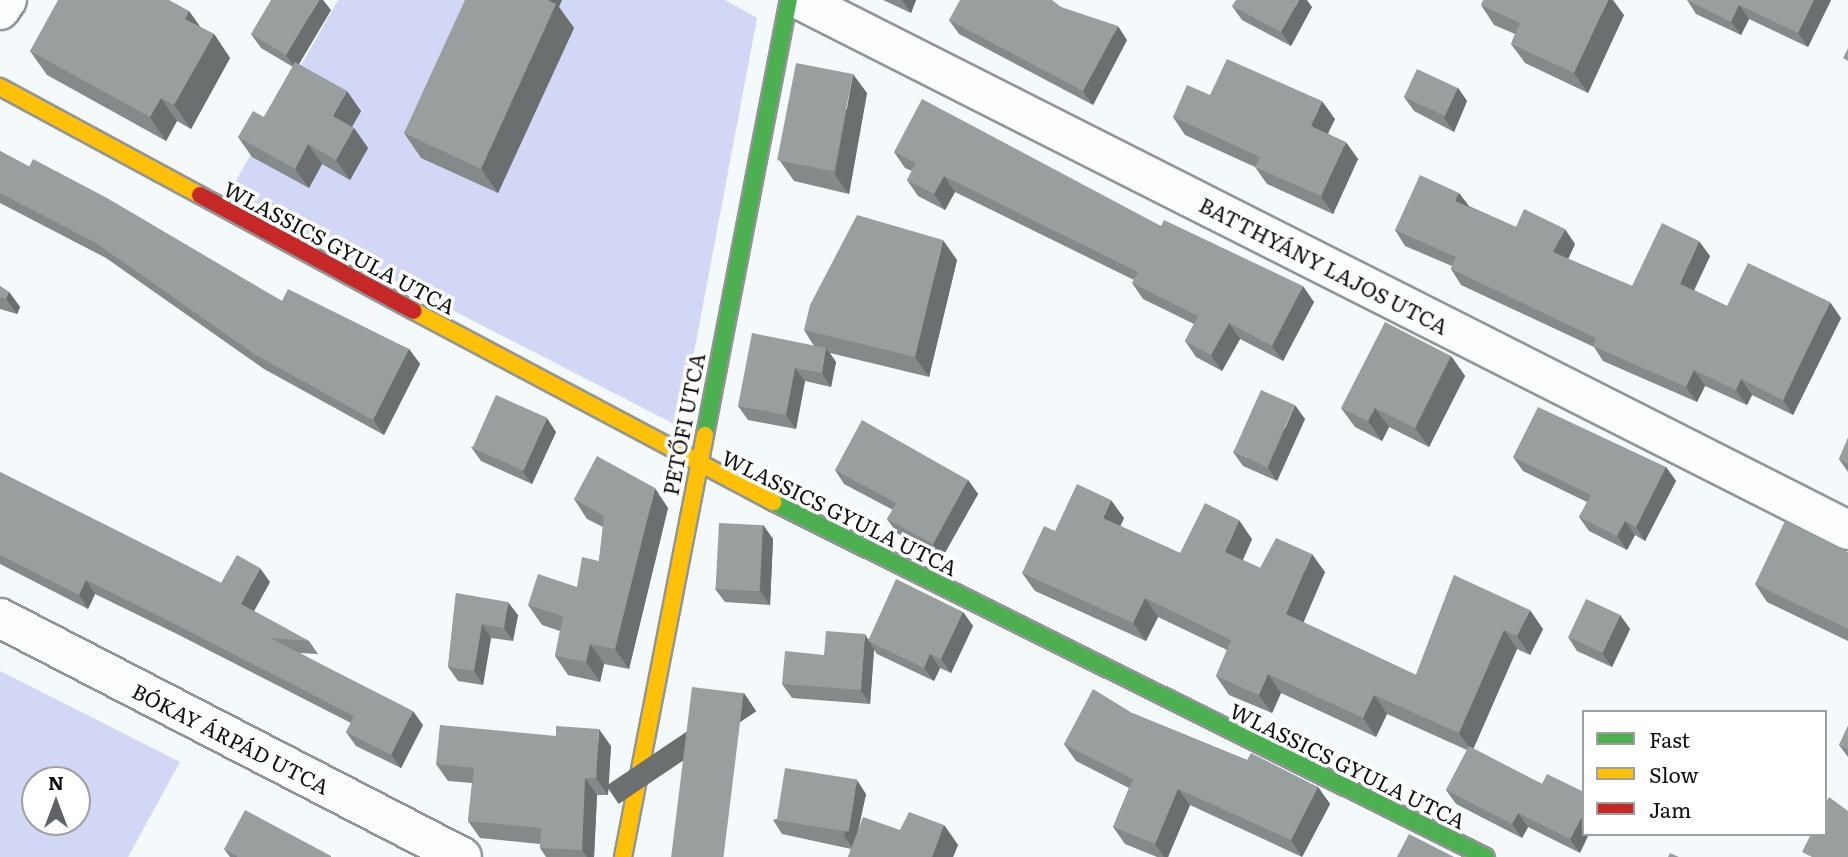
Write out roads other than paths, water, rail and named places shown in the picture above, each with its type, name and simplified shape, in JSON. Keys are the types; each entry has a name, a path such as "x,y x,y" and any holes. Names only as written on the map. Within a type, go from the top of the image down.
{"street":[{"path":"0,10 7,0"},
{"name":"PETŐFI UTCA","path":"623,857 789,0"},
{"name":"BATTHYÁNY LAJOS UTCA","path":"800,0 1848,530"},
{"name":"WLASSICS GYULA UTCA","path":"0,87 697,464 1486,857"},
{"name":"BÓKAY ÁRPÁD UTCA","path":"0,618 462,857"}]}
